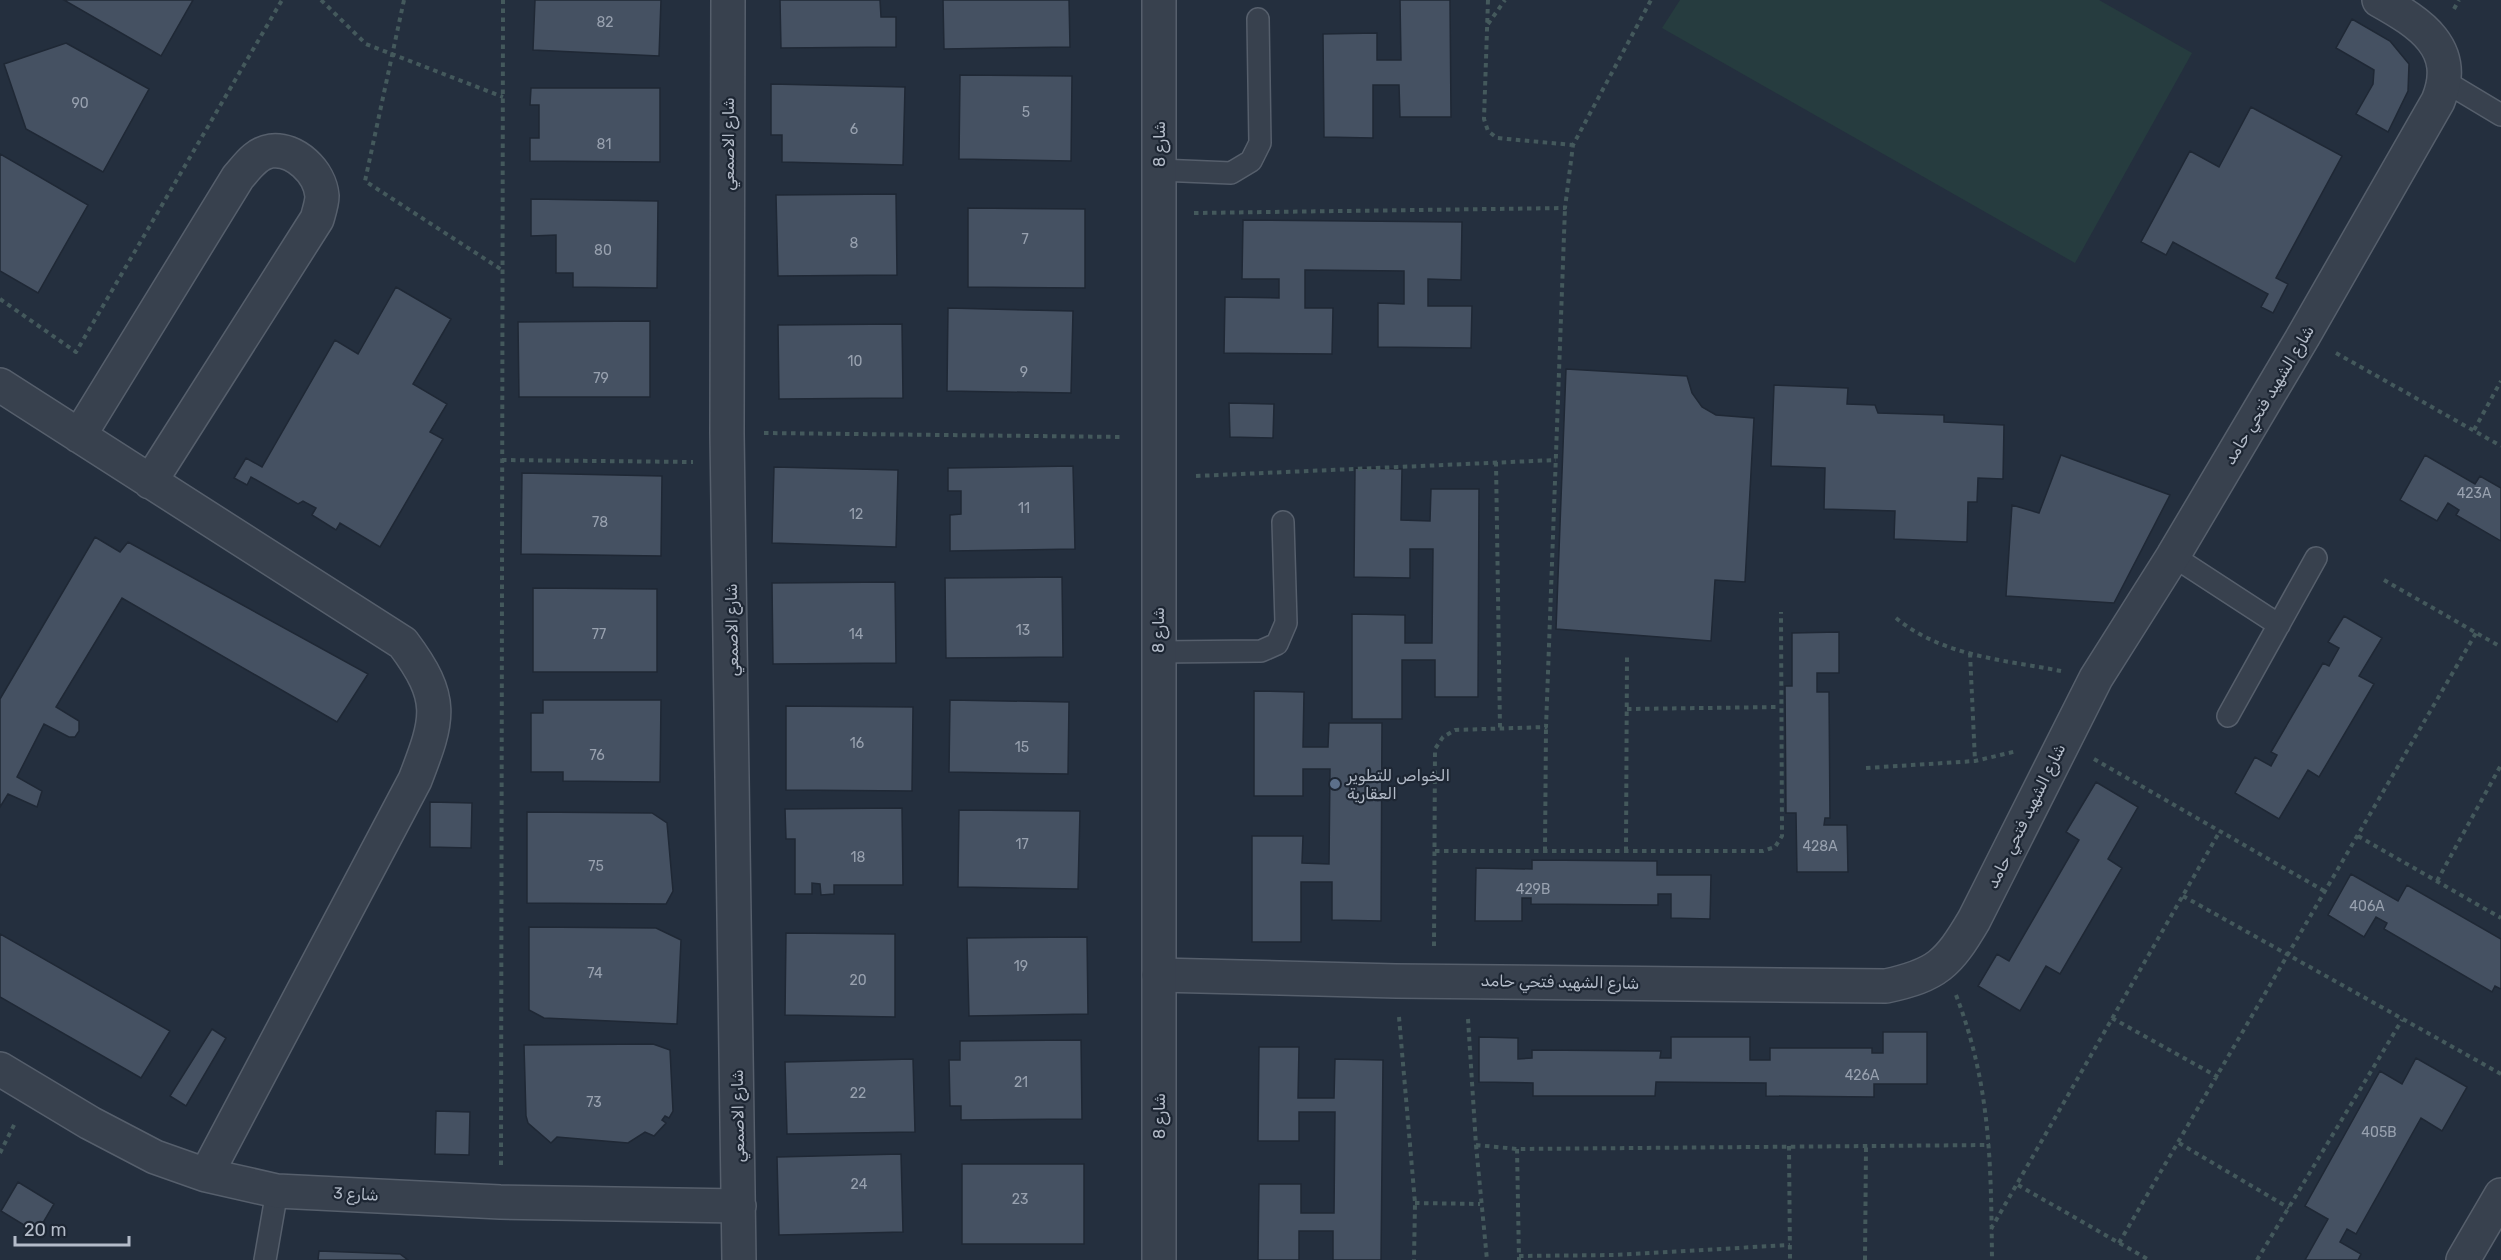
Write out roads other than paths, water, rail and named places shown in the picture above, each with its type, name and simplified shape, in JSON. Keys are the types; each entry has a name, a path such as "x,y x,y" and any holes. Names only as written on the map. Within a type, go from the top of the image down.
{"street":[{"name":"شارع الاصمعي","path":"728,0 728,447 739,1260"},
{"name":"شارع 8","path":"1159,0 1159,1260"},
{"path":"2379,0 2417,22 2444,60 2446,82"},
{"name":"شارع الشهيد فتحي حامد","path":"1159,975 1396,981 1886,986 1927,975 1944,963 1958,947 1974,920 2096,678 2173,556 2304,336 2419,135 2446,82"},
{"path":"79,436 238,177 253,159 270,151 288,153 305,164 318,180 322,198 317,219 150,482"},
{"path":"0,385 403,643 423,669 435,702 429,742 415,780 207,1175"},
{"name":"شارع 3","path":"0,1069 90,1123 146,1152 207,1175 277,1191 501,1202 739,1206"},
{"path":"2463,1260 2501,1195"}],"lane":[{"path":"1159,170 1231,173 1251,161 1260,143 1258,19"},
{"path":"2446,82 2501,115"},
{"path":"1158,652 1261,651 1277,644 1286,623 1283,522"},
{"path":"2173,556 2279,626"},
{"path":"2228,716 2316,558"},
{"path":"265,1260 277,1191"}],"place":[{"name":"الخواص للتطوير العقارية","path":"1335,784"}]}
